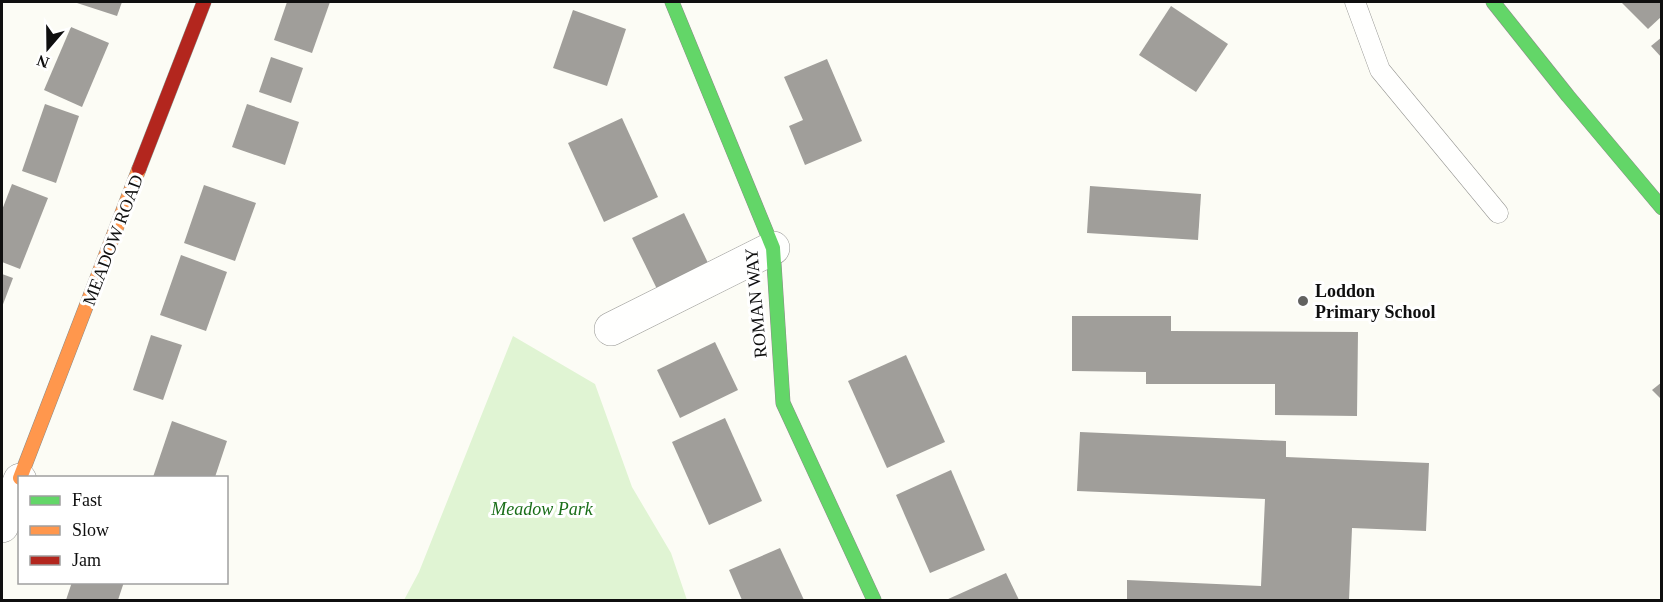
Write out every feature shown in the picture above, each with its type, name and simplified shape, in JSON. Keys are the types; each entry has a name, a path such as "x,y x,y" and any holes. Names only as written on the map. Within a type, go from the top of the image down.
{"street":[{"name":"MEADOW ROAD","path":"21,476 204,2"},
{"name":"ROMAN WAY","path":"672,2 773,248 783,403 874,600"},
{"path":"1493,2 1662,208"},
{"path":"611,329 773,248"},
{"name":"MEADOW ROAD","path":"2,526 18,483"}],"lane":[{"path":"1355,2 1380,70 1498,213"}],"green space":[{"name":"Meadow Park","path":"513,336 595,384 632,487 671,553 687,600 404,600 419,572"}],"building":[{"path":"78,2 122,2 117,16"},
{"path":"287,2 330,2 312,53 274,40"},
{"path":"1621,2 1662,2 1662,16 1648,29"},
{"path":"1171,6 1228,44 1196,92 1139,55"},
{"path":"573,10 626,29 607,86 553,68"},
{"path":"71,27 109,43 82,107 44,90"},
{"path":"1662,37 1662,58 1651,46"},
{"path":"271,57 303,68 291,103 259,92"},
{"path":"827,59 862,141 805,165 789,126 803,120 784,77"},
{"path":"45,104 79,116 56,183 22,171"},
{"path":"247,104 299,122 285,165 232,147"},
{"path":"622,118 658,197 604,222 568,143"},
{"path":"12,184 48,198 20,269 2,262 2,210"},
{"path":"204,185 256,203 235,261 184,243"},
{"path":"1090,186 1201,194 1198,240 1087,233"},
{"path":"684,213 709,265 657,289 632,238"},
{"path":"181,255 227,272 206,331 160,315"},
{"path":"2,274 13,278 2,307"},
{"path":"1072,316 1171,316 1171,331 1358,332 1357,416 1275,415 1275,384 1146,384 1146,372 1072,371"},
{"path":"151,335 182,345 163,400 133,390"},
{"path":"715,342 738,390 680,418 657,370"},
{"path":"906,355 945,442 887,468 848,381"},
{"path":"1662,382 1662,400 1652,390"},
{"path":"725,418 762,501 709,525 672,442"},
{"path":"172,421 227,441 215,476 153,476"},
{"path":"1080,432 1286,441 1286,457 1429,463 1426,531 1352,528 1349,600 1127,600 1127,580 1261,586 1265,499 1077,491"},
{"path":"951,470 985,550 930,573 896,495"},
{"path":"780,548 804,600 742,600 729,570"},
{"path":"1006,573 1019,600 946,600"},
{"path":"71,584 123,584 118,600 66,600"}],"traffic: fast":[{"path":"672,2 773,248 783,403 874,600"},
{"path":"1493,2 1662,208"}],"traffic: slow":[{"path":"21,476 139,169"}],"traffic: jam":[{"path":"139,169 204,2"}],"place":[{"name":"Loddon Primary School","path":"1303,301"}]}
